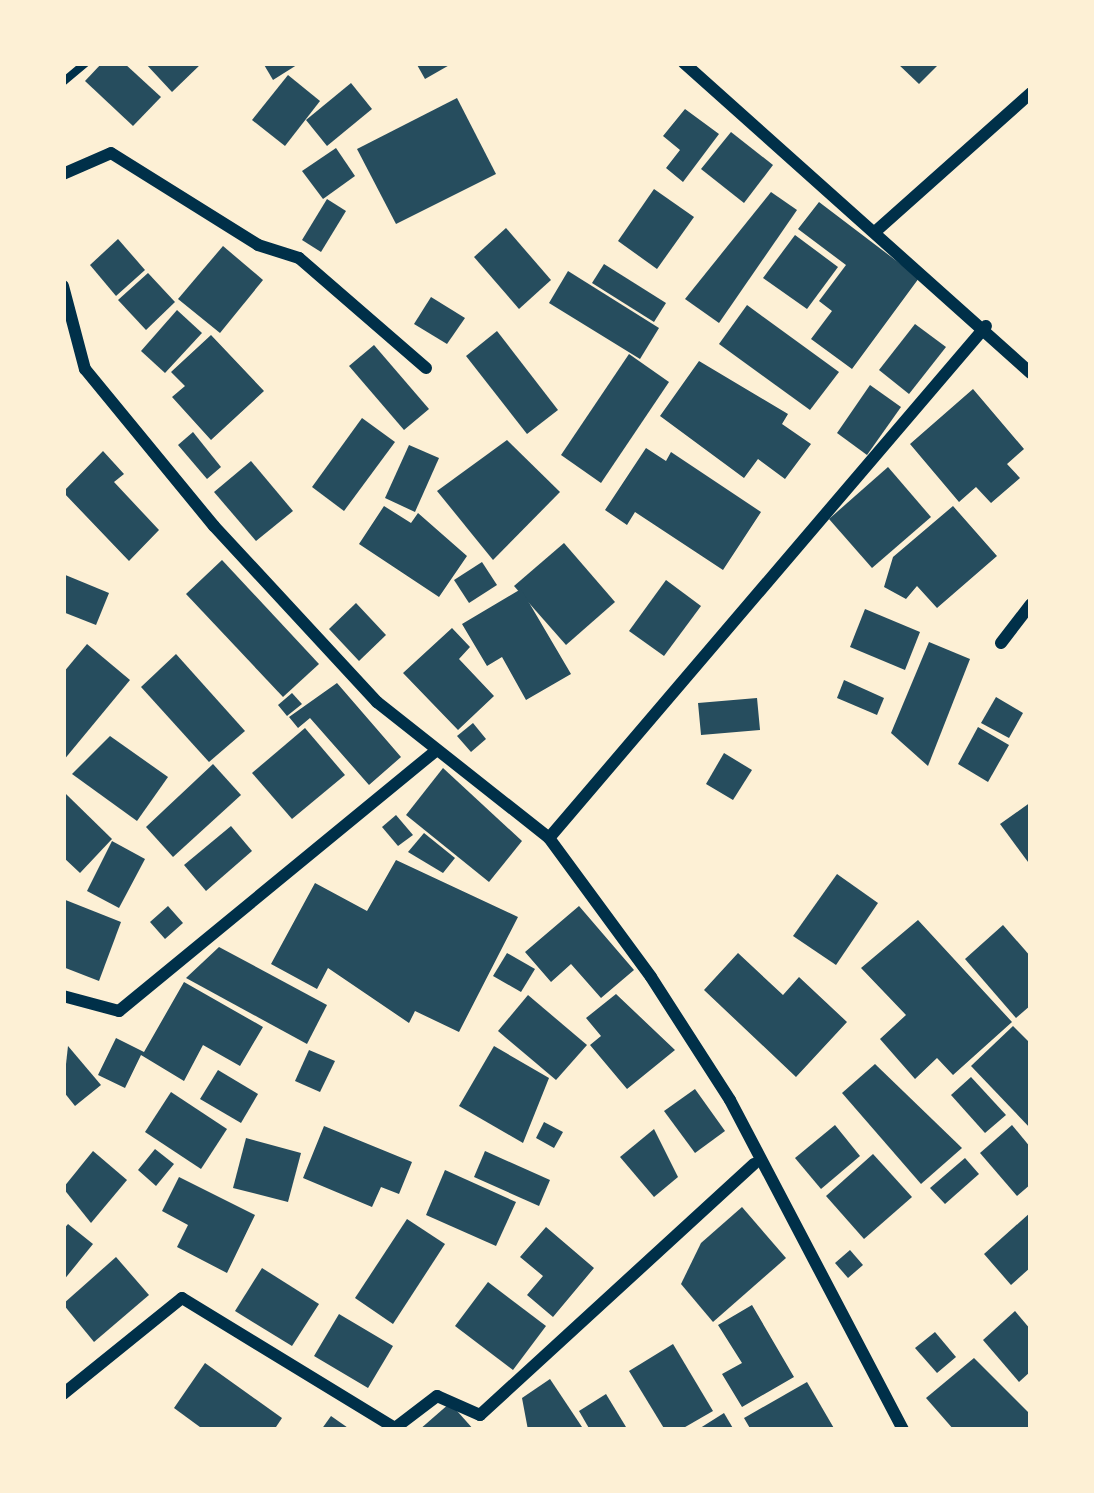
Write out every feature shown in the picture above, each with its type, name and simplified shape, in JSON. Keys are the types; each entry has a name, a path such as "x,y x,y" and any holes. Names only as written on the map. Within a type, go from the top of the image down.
{"street":[{"path":"684,63 986,326 1031,373"},
{"path":"876,231 1031,93"},
{"path":"63,174 111,153 258,245 299,258 426,368"},
{"path":"63,286 85,369 214,526 434,752 549,838 718,1083 754,1164 903,1430"},
{"path":"549,838 986,326"},
{"path":"1001,643 1031,604"},
{"path":"63,995 119,1011 434,752"},
{"path":"63,1394 182,1298 395,1428 437,1396 480,1415 754,1164"}],"path":[{"path":"63,82 86,63"}],"building":[{"path":"102,63 124,63 161,97 133,126 85,81"},
{"path":"145,63 202,63 172,92"},
{"path":"263,63 300,63 273,80"},
{"path":"416,63 453,63 425,79"},
{"path":"897,63 940,63 919,84"},
{"path":"288,75 320,101 285,146 252,120"},
{"path":"351,83 372,109 327,146 306,120"},
{"path":"457,98 496,174 396,224 357,149"},
{"path":"685,109 719,134 683,182 666,168 680,150 663,136"},
{"path":"731,132 773,165 744,203 701,169"},
{"path":"336,148 355,176 323,199 302,171"},
{"path":"654,189 694,217 657,269 618,241"},
{"path":"771,192 797,210 719,323 685,299"},
{"path":"327,199 346,211 321,252 302,240"},
{"path":"819,202 919,278 852,369 811,339 832,311 819,301 846,265 798,229"},
{"path":"506,228 551,280 519,309 474,257"},
{"path":"795,235 838,267 807,309 763,278"},
{"path":"118,239 145,270 116,296 90,265"},
{"path":"223,246 263,280 220,333 178,299"},
{"path":"604,264 666,303 654,322 592,283"},
{"path":"568,271 659,328 640,359 549,303"},
{"path":"148,273 175,302 146,330 118,300"},
{"path":"431,297 465,318 447,344 414,324"},
{"path":"747,305 839,372 810,410 719,344"},
{"path":"177,310 202,333 165,373 141,351"},
{"path":"915,324 946,347 909,394 879,370"},
{"path":"497,331 558,410 527,434 466,356"},
{"path":"211,335 264,391 211,440 172,397 185,386 171,372"},
{"path":"374,345 429,409 404,430 349,366"},
{"path":"629,354 669,382 601,483 561,455"},
{"path":"699,361 788,414 782,424 811,444 785,479 758,459 744,478 660,416"},
{"path":"870,385 901,407 867,455 837,433"},
{"path":"973,389 1024,449 1007,464 1020,478 991,503 976,487 959,502 910,444"},
{"path":"362,418 395,442 344,511 312,487"},
{"path":"193,432 221,467 207,479 178,445"},
{"path":"507,440 560,492 493,560 437,491"},
{"path":"409,445 439,458 415,512 385,498"},
{"path":"646,448 666,461 671,452 761,512 723,570 635,512 627,525 605,510"},
{"path":"103,451 124,474 114,482 159,530 129,561 63,492"},
{"path":"251,461 293,511 256,541 214,492"},
{"path":"888,467 931,517 872,568 829,519"},
{"path":"384,506 411,523 418,513 467,556 439,597 359,544"},
{"path":"953,506 997,556 937,608 917,586 906,599 884,587 893,557"},
{"path":"564,543 615,602 566,645 514,586"},
{"path":"222,560 319,664 283,697 186,594"},
{"path":"482,562 497,585 469,603 454,580"},
{"path":"63,574 109,593 96,625 63,612"},
{"path":"666,580 701,606 664,656 629,631"},
{"path":"521,589 571,674 526,700 502,657 487,666 462,624"},
{"path":"356,603 386,635 359,661 329,629"},
{"path":"865,609 920,632 905,670 850,647"},
{"path":"452,628 470,647 459,659 494,696 458,730 403,673"},
{"path":"929,642 970,659 928,766 891,733"},
{"path":"87,644 130,680 63,761 63,673"},
{"path":"176,654 245,731 209,762 141,687"},
{"path":"844,680 884,698 877,715 837,698"},
{"path":"337,683 401,757 369,785 310,718 298,728 289,717"},
{"path":"292,693 302,704 287,716 278,705"},
{"path":"996,697 1023,713 1009,738 981,723"},
{"path":"757,698 760,730 701,735 698,703"},
{"path":"473,723 486,739 471,752 457,736"},
{"path":"978,727 1009,745 988,782 958,764"},
{"path":"305,728 345,775 292,819 252,773"},
{"path":"110,736 168,777 137,821 72,774"},
{"path":"724,753 752,770 733,800 706,784"},
{"path":"213,764 241,795 173,857 146,827"},
{"path":"443,768 522,841 489,882 406,815"},
{"path":"66,794 112,839 80,873 63,857"},
{"path":"1031,802 1031,866 1000,824"},
{"path":"396,815 413,835 398,846 382,827"},
{"path":"231,826 252,851 206,891 184,865"},
{"path":"424,833 455,858 443,873 408,852"},
{"path":"112,841 145,859 119,908 87,891"},
{"path":"396,860 518,917 459,1032 415,1011 409,1023 328,968 317,989 271,964 315,883 367,911"},
{"path":"837,874 878,903 836,965 793,936"},
{"path":"63,899 121,922 99,981 63,967"},
{"path":"168,906 183,923 165,939 150,922"},
{"path":"579,906 634,970 601,998 571,964 551,982 525,952"},
{"path":"918,920 1012,1022 953,1075 937,1058 915,1079 880,1039 906,1015 861,968"},
{"path":"1003,925 1031,957 1031,1005 1016,1018 965,959"},
{"path":"219,947 327,1005 307,1044 186,978"},
{"path":"507,953 535,969 521,992 493,976"},
{"path":"738,953 783,995 799,977 847,1022 796,1077 704,990"},
{"path":"184,982 263,1027 240,1066 203,1045 184,1081 141,1055 125,1088 98,1075 116,1038 144,1052"},
{"path":"616,994 675,1050 627,1089 590,1045 601,1036 586,1018"},
{"path":"528,995 587,1045 556,1080 498,1031"},
{"path":"1013,1026 1031,1044 1031,1129 971,1066"},
{"path":"68,1046 101,1085 75,1106 63,1091"},
{"path":"494,1046 549,1078 523,1143 459,1106"},
{"path":"309,1050 335,1061 320,1092 295,1081"},
{"path":"875,1064 962,1148 921,1184 842,1093"},
{"path":"218,1070 258,1094 241,1123 200,1099"},
{"path":"971,1077 1006,1115 985,1133 951,1095"},
{"path":"695,1089 725,1131 695,1153 664,1111"},
{"path":"171,1092 227,1129 201,1169 145,1132"},
{"path":"544,1122 563,1132 554,1148 536,1138"},
{"path":"835,1125 860,1156 821,1189 795,1158"},
{"path":"1012,1125 1031,1148 1031,1184 1017,1196 980,1153"},
{"path":"324,1126 412,1162 399,1194 381,1187 372,1207 303,1178"},
{"path":"654,1129 678,1177 654,1197 620,1157"},
{"path":"246,1138 301,1153 288,1202 233,1188"},
{"path":"155,1149 174,1164 156,1186 138,1170"},
{"path":"93,1151 127,1180 91,1223 63,1188"},
{"path":"485,1151 550,1180 539,1206 474,1177"},
{"path":"873,1154 912,1197 864,1239 826,1196"},
{"path":"965,1158 979,1174 945,1204 930,1188"},
{"path":"445,1170 516,1202 496,1246 426,1215"},
{"path":"179,1177 255,1215 227,1273 177,1247 188,1225 162,1211"},
{"path":"742,1207 786,1258 713,1322 681,1284 701,1243"},
{"path":"1031,1212 1031,1267 1011,1285 984,1254"},
{"path":"407,1219 445,1244 393,1324 355,1298"},
{"path":"68,1224 93,1244 63,1281 63,1230"},
{"path":"546,1227 594,1268 553,1317 527,1295 543,1276 520,1257"},
{"path":"850,1250 863,1265 848,1278 835,1263"},
{"path":"116,1257 149,1295 94,1342 63,1304"},
{"path":"262,1268 319,1304 292,1346 235,1311"},
{"path":"488,1282 546,1326 513,1370 455,1326"},
{"path":"752,1305 794,1377 742,1407 722,1374 742,1363 718,1325"},
{"path":"1015,1311 1031,1330 1031,1371 1019,1382 983,1340"},
{"path":"339,1314 393,1346 368,1388 314,1356"},
{"path":"935,1332 956,1357 937,1373 915,1348"},
{"path":"673,1344 713,1411 680,1430 665,1430 629,1371"},
{"path":"974,1358 1031,1415 1031,1430 954,1430 926,1398"},
{"path":"205,1363 282,1418 274,1430 204,1430 174,1408"},
{"path":"550,1379 584,1430 528,1430 522,1398"},
{"path":"807,1382 835,1430 751,1430 744,1418"},
{"path":"606,1394 626,1427 590,1430 579,1411"},
{"path":"450,1403 474,1430 419,1430"},
{"path":"724,1413 734,1430 697,1430"},
{"path":"331,1416 351,1430 321,1430"}]}
